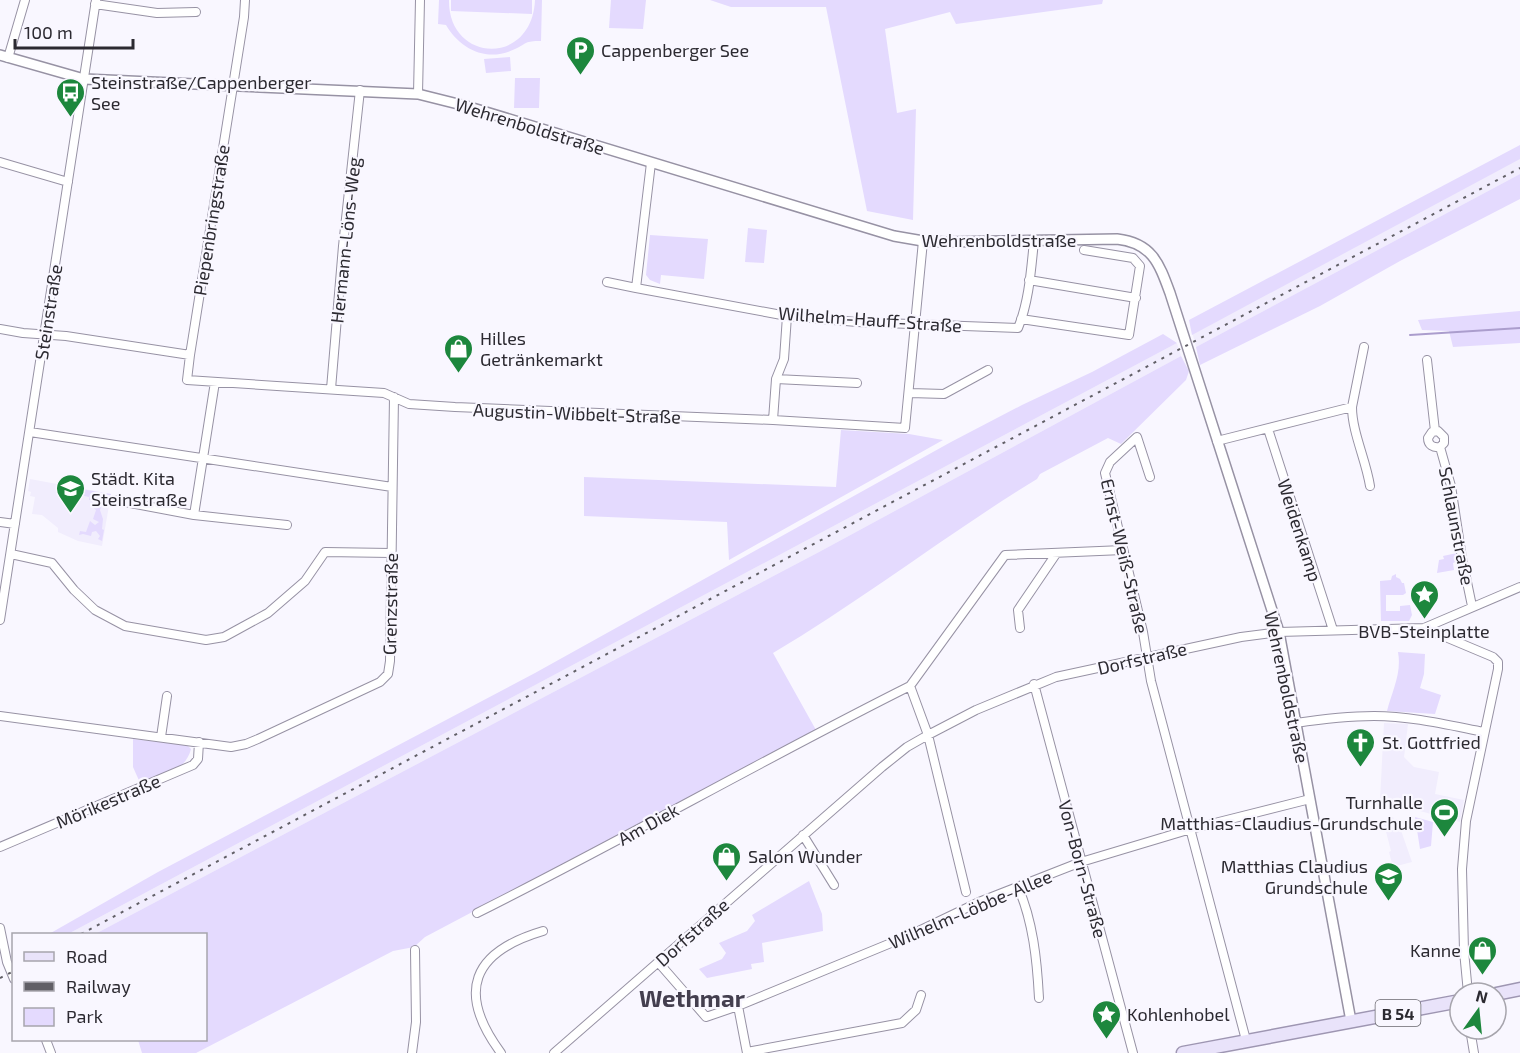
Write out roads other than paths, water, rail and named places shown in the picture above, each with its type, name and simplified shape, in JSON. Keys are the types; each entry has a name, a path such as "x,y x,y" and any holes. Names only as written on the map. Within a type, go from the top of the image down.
{"main road":[{"name":"B 54","path":"1183,1053 1448,1003"}],"street":[{"path":"4,56 25,0"},
{"name":"Piepenbringstraße","path":"190,356 245,0"},
{"path":"418,94 420,0"},
{"name":"Steinstraße","path":"0,620 95,2 157,13 196,12"},
{"name":"Wehrenboldstraße","path":"4,56 84,79 418,94 466,106 868,230 923,241 1125,240 1139,245 1152,254 1162,271 1279,632 1351,1021"},
{"name":"Hermann-Löns-Weg","path":"331,389 343,246 360,90"},
{"path":"0,162 68,182"},
{"path":"636,288 651,163"},
{"name":"Augustin-Wibbelt-Straße","path":"190,356 187,380 384,393 408,404 905,428 923,241"},
{"path":"1034,241 1021,319 1130,335 1140,266 1133,258 1084,250"},
{"path":"1029,280 1136,298"},
{"name":"Wilhelm-Hauff-Straße","path":"608,282 787,316 856,322 1018,328 1021,319"},
{"path":"773,420 776,379 784,359 787,316"},
{"path":"0,329 112,343 190,356"},
{"path":"1364,347 1352,417 1367,466 1370,486"},
{"name":"Schlaunstraße","path":"1427,360 1435,431"},
{"path":"910,393 944,394 988,370"},
{"path":"776,379 857,383"},
{"path":"194,515 216,382"},
{"name":"Grenzstraße","path":"0,716 231,747 246,744 380,682 388,674 390,661 394,397"},
{"path":"1217,441 1352,407"},
{"name":"Weidenkamp","path":"1268,429 1333,630"},
{"name":"Schlaunstraße","path":"1435,431 1441,432 1444,437 1444,443 1440,447 1433,447 1428,442 1429,435 1435,431"},
{"path":"30,432 392,487"},
{"name":"Ernst-Weiß-Straße","path":"1150,477 1137,437 1110,462 1105,473 1151,681 1246,1040"},
{"name":"Schlaunstraße","path":"1440,447 1451,486 1462,558 1473,606"},
{"path":"114,500 194,515 287,525"},
{"path":"0,522 15,524"},
{"path":"966,892 928,735 910,686 1005,555 1123,550"},
{"path":"10,554 52,563 74,590 95,610 125,626 206,640 231,634 268,613 305,580 325,552 391,553"},
{"path":"1020,628 1018,610 1056,554"},
{"name":"Dorfstraße","path":"554,1053 730,897 882,767 907,747 976,710 1034,684 1056,677 1204,644 1279,632 1424,628 1520,587"},
{"path":"1424,628 1492,657 1498,662 1469,800 1463,861 1464,951 1467,981"},
{"name":"Von-Born-Straße","path":"1034,684 1133,1053"},
{"name":"Am Diek","path":"477,913 592,854 818,732 910,686"},
{"path":"160,737 166,696"},
{"path":"1296,723 1330,718 1376,716 1435,722 1484,732"},
{"name":"Mörikestraße","path":"0,847 193,765 198,759 199,742"},
{"name":"Wilhelm-Löbbe-Allee","path":"658,962 706,1017 908,936 958,910 1081,862 1191,829 1310,799"},
{"path":"803,835 834,885"},
{"path":"1018,886 1026,906 1031,929 1039,998"},
{"path":"0,928 4,962 12,976"},
{"path":"501,1053 486,1033 478,1015 476,998 478,980 482,970 495,954 522,937 543,931"},
{"path":"412,1053 416,1022 415,950"},
{"path":"738,1006 747,1053 902,1023 916,1010 921,995"}],"waterway":[{"path":"1410,335 1520,328"}],"railway":[{"path":"83,933 1520,168"},
{"path":"0,978 12,972"}],"place":[{"name":"Cappenberger See","path":"580,76"},
{"name":"Steinstraße/Cappenberger See","path":"70,118"},
{"name":"Hilles Getränkemarkt","path":"459,374"},
{"name":"Städt. Kita Steinstraße","path":"70,514"},
{"name":"BVB-Steinplatte","path":"1424,620"},
{"name":"St. Gottfried","path":"1361,768"},
{"name":"Turnhalle Matthias-Claudius-Grundschule","path":"1444,838"},
{"name":"Salon Wunder","path":"727,882"},
{"name":"Matthias Claudius Grundschule","path":"1389,902"},
{"name":"Kanne","path":"1482,976"},
{"name":"Kohlenhobel","path":"1106,1040"}],"district":[{"name":"Wethmar","path":"692,997"}]}
